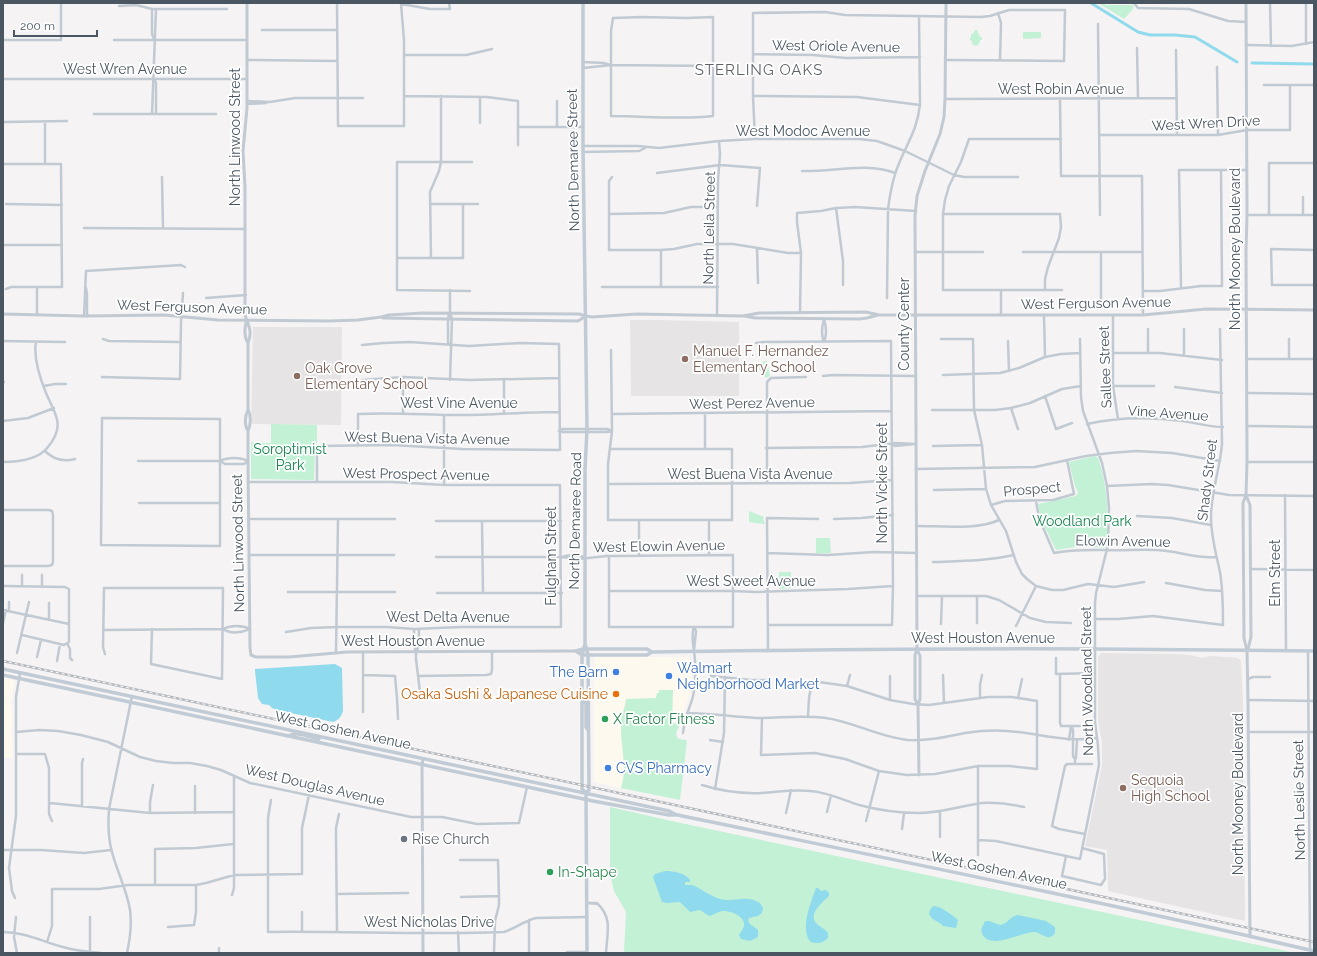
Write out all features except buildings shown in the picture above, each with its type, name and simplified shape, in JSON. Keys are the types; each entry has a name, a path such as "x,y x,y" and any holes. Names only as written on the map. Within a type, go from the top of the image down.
{"main road":[{"name":"North Demaree Street","path":"583,3 583,152 586,316"},
{"name":"North Demaree Road","path":"586,316 587,431 585,470 585,649 582,655 582,788 586,793"},
{"name":"West Houston Avenue","path":"576,651 585,649 647,649 652,652"},
{"path":"585,649 588,655 589,790 586,793 587,952"},
{"name":"West Houston Avenue","path":"582,655 768,649 1314,651"},
{"path":"576,651 582,655"},
{"name":"West Goshen Avenue","path":"4,670 586,793 669,811 678,815"},
{"name":"West Goshen Avenue","path":"3,675 526,787 669,815 678,815 1060,894 1312,950"},
{"path":"583,698 586,704 586,727 588,730"},
{"path":"288,736 298,734 320,739 323,737"}],"street":[{"path":"3,40 61,40 61,3"},
{"name":"North Linwood Street","path":"247,3 247,102 243,151 246,228 245,315 247,320 245,326 246,340 248,343 248,409 250,414 250,427 248,431 248,519 251,655"},
{"path":"338,3 338,126 404,126 404,37 401,4 428,9 450,9 449,3"},
{"name":"County Center","path":"919,775 918,704 920,699 920,656 917,649 915,376 916,211 917,196 940,134 944,117 946,3"},
{"name":"North Mooney Boulevard","path":"1246,3 1246,170 1248,215 1246,250 1246,309 1248,462 1246,496 1243,503 1243,511 1244,638 1247,651 1248,679 1250,937"},
{"path":"1270,3 1271,46"},
{"path":"1306,3 1306,44"},
{"path":"118,6 136,5 152,9 227,10"},
{"path":"1135,5 1141,8 1189,9 1201,11 1224,20 1246,22"},
{"path":"152,9 152,34 154,39 152,114"},
{"path":"154,39 156,35 156,9"},
{"path":"755,139 753,96 753,13 825,12 919,16 986,16 1009,10 1065,10 1064,61 945,60"},
{"path":"998,13 1000,23 1000,60"},
{"path":"887,298 888,209 895,173 913,135 918,120 920,105 919,16"},
{"path":"713,17 713,66 713,116 674,119 656,116 611,116 612,18 713,17"},
{"path":"1098,24 1100,215"},
{"path":"262,30 337,30"},
{"path":"114,40 247,40"},
{"path":"1246,45 1292,46 1314,42"},
{"path":"404,55 466,55 492,48"},
{"path":"1137,48 1138,98"},
{"path":"1176,50 1177,135"},
{"name":"West Oriole Avenue","path":"753,54 813,55 846,58 920,57"},
{"path":"247,60 337,61"},
{"path":"583,62 604,63 611,65"},
{"path":"583,68 611,65 713,66"},
{"path":"1217,67 1218,135"},
{"path":"154,79 156,82 156,114"},
{"name":"West Wren Avenue","path":"3,80 247,79"},
{"path":"1264,85 1314,85"},
{"name":"West Wren Drive","path":"1100,135 1218,135 1246,130 1290,130 1290,85"},
{"path":"404,96 494,97 518,101 518,145"},
{"path":"431,258 431,187 439,171 441,162 441,96"},
{"path":"753,96 857,97 920,105"},
{"path":"480,97 480,123"},
{"path":"247,102 262,104 293,98 364,98"},
{"name":"West Robin Avenue","path":"945,99 1177,98"},
{"path":"1060,99 1061,176 1142,176 1143,315"},
{"path":"557,100 557,127"},
{"path":"94,114 216,114"},
{"path":"3,122 67,121"},
{"path":"45,122 45,164"},
{"path":"518,127 583,126"},
{"name":"West Modoc Avenue","path":"583,146 638,146 645,148 672,147 719,140 859,139 877,141 905,151 954,175"},
{"path":"1061,139 969,139 961,162 949,186 943,214 943,290 1062,290"},
{"name":"North Leila Street","path":"717,316 718,181 720,165 719,140"},
{"name":"West Modoc Avenue","path":"583,152 639,151 645,148"},
{"path":"470,290 397,290 397,162 472,162"},
{"path":"1269,215 1269,163 1314,163"},
{"path":"3,164 62,164 62,287 11,286 6,289"},
{"path":"657,173 720,165 760,168 757,206"},
{"path":"802,171 872,168 885,169 895,173"},
{"path":"1181,287 1180,170 1246,170"},
{"path":"1143,291 1160,291 1181,287 1222,286 1220,170"},
{"path":"954,175 964,177 1018,176"},
{"path":"162,177 163,228"},
{"path":"612,177 609,181 609,250 661,250 697,244 733,244 788,253 801,253"},
{"path":"1303,197 1303,215"},
{"path":"6,204 62,205"},
{"path":"430,204 478,204"},
{"path":"397,258 463,258 463,204"},
{"path":"609,214 657,213 691,207 718,207"},
{"path":"800,312 801,253 797,213 855,207 916,211"},
{"path":"836,208 843,262 843,285"},
{"path":"943,214 1060,214 1061,227 1059,238 1045,279 1045,290"},
{"path":"1248,215 1314,215"},
{"path":"84,228 246,228"},
{"path":"5,245 62,245"},
{"path":"757,248 758,283"},
{"path":"1314,250 1271,249 1272,285 1314,285"},
{"path":"661,250 661,287"},
{"path":"915,252 983,252"},
{"path":"1023,252 1142,252"},
{"path":"1101,252 1101,300"},
{"path":"86,316 86,271 180,265 185,267"},
{"path":"37,287 37,315"},
{"path":"602,287 718,287"},
{"path":"450,290 448,342 450,345 450,380"},
{"path":"1001,290 1001,315"},
{"path":"102,378 180,379 180,342 183,293"},
{"path":"206,298 246,295"},
{"name":"West Ferguson Avenue","path":"743,316 759,313 800,312 866,312 879,315 1143,315 1206,309 1314,310"},
{"name":"West Ferguson Avenue","path":"3,314 86,316 150,314 209,320 335,321 403,314 450,313 579,314 586,316 644,314 824,319 867,318 879,315"},
{"path":"1044,315 1045,357"},
{"name":"Sallee Street","path":"1113,315 1113,386 1118,419"},
{"name":"West Ferguson Avenue","path":"381,317 390,319 578,321 586,316"},
{"path":"756,343 824,342 824,319"},
{"path":"1148,329 1148,352"},
{"path":"1184,329 1184,355"},
{"name":"Shady Street","path":"1095,619 1153,616 1223,625 1222,591 1211,525 1213,493 1220,461 1223,427 1220,329"},
{"path":"103,339 109,341 180,342"},
{"path":"941,340 973,339 974,410 982,445 986,489 992,505 1008,537 1018,568 1027,579 1036,586 1048,590 1058,591 1083,585 1114,587 1144,582"},
{"name":"North Woodland Street","path":"1066,856 1080,859 1098,773 1099,753 1095,722 1096,593 1106,550 1110,523 1107,486 1099,454 1087,424 1082,404 1080,339"},
{"path":"1289,339 1289,359"},
{"path":"3,341 65,342"},
{"name":"North Vickie Street","path":"768,625 892,625 893,515 891,341 824,342"},
{"path":"1008,341 1009,371"},
{"path":"3,462 23,461 45,451 52,443 57,430 57,419 54,408 44,386 37,361 36,342"},
{"path":"362,345 410,342 477,346 520,343 559,344 559,430 563,432 612,431"},
{"path":"610,449 732,449 732,520 608,520 608,484 610,449 612,431 611,350"},
{"path":"1113,353 1148,352 1222,360"},
{"path":"943,375 974,375 1009,371 1045,357 1080,353"},
{"path":"1247,359 1314,359"},
{"path":"823,376 915,376"},
{"path":"362,380 403,377 450,380 559,378"},
{"path":"403,377 404,413"},
{"path":"767,483 766,384 768,380 774,378 806,377"},
{"path":"504,379 504,414"},
{"path":"44,386 66,384"},
{"path":"932,410 1011,408 1030,403 1062,389 1081,386"},
{"path":"1113,386 1154,386"},
{"path":"1175,387 1222,393"},
{"path":"1247,393 1314,394"},
{"path":"1045,396 1056,429 1072,423"},
{"path":"3,421 28,418 54,408"},
{"path":"1011,408 1018,429"},
{"name":"West Perez Avenue","path":"612,414 892,411"},
{"name":"West Vine Avenue","path":"358,446 358,414 404,413 484,415 559,412"},
{"path":"705,413 705,449"},
{"path":"444,415 444,485"},
{"path":"102,418 220,419 220,503 220,546 101,545 102,418"},
{"name":"Vine Avenue","path":"1087,424 1118,419 1171,420 1223,427"},
{"path":"1247,426 1314,427"},
{"name":"West Buena Vista Avenue","path":"317,482 317,446 392,445 444,448 560,450 559,430"},
{"path":"766,448 853,447 892,444 896,446 910,446 916,444"},
{"path":"933,446 982,445"},
{"path":"45,451 57,459 75,459"},
{"path":"916,468 1035,467 1099,454 1124,452 1152,452 1188,455 1220,461"},
{"path":"138,461 220,461 225,458 244,458 248,461 244,464 225,464 220,461"},
{"path":"234,458 234,464"},
{"name":"Prospect","path":"992,505 1005,501 1053,500 1074,494 1067,460"},
{"path":"1248,462 1314,462"},
{"name":"West Buena Vista Avenue","path":"608,484 850,483 892,480"},
{"name":"West Prospect Avenue","path":"248,482 392,482 444,485 560,485"},
{"path":"1107,486 1137,484 1162,485 1213,493 1246,496 1314,496"},
{"name":"Fulgham Street","path":"560,485 562,594 561,627"},
{"path":"934,490 986,489"},
{"name":"Elm Street","path":"1284,495 1286,651"},
{"name":"North Mooney Boulevard","path":"1246,496 1250,505 1251,637 1247,651"},
{"name":"Elowin Avenue","path":"1036,501 1039,518 1054,553 1078,549 1158,550 1203,557 1216,557"},
{"path":"139,503 220,503"},
{"path":"3,510 49,510 52,511 54,515 52,565 3,566"},
{"path":"834,519 893,515"},
{"path":"1137,516 1172,518 1211,525"},
{"path":"768,649 767,518 818,519"},
{"path":"248,519 395,519"},
{"path":"336,652 338,519"},
{"path":"638,555 639,520"},
{"path":"709,520 709,555"},
{"path":"916,526 980,526 991,524 999,520"},
{"path":"436,521 561,522"},
{"path":"482,521 483,593"},
{"path":"768,553 824,555 873,552 917,553"},
{"path":"249,555 394,555"},
{"name":"West Elowin Avenue","path":"436,557 566,558 638,555 733,555 733,591"},
{"path":"933,562 987,561 1014,555"},
{"path":"609,556 609,627 733,626 733,591"},
{"path":"1250,569 1314,570"},
{"path":"22,575 22,586"},
{"path":"42,575 42,587"},
{"path":"1166,583 1205,590 1222,591"},
{"path":"3,586 68,588 70,639 67,644"},
{"name":"West Sweet Avenue","path":"609,591 768,592 893,586"},
{"path":"1016,626 1036,586"},
{"path":"105,654 104,588 223,588 222,679 151,664 152,629"},
{"path":"288,592 395,592"},
{"path":"437,593 562,594"},
{"path":"917,596 977,596 995,598 1030,618 1046,622 1071,623"},
{"path":"941,624 942,596"},
{"path":"977,596 977,623"},
{"path":"3,623 9,602"},
{"path":"17,653 29,602"},
{"path":"49,603 49,619"},
{"path":"6,610 70,624"},
{"path":"104,630 223,629 228,626 245,626 250,629 245,632 228,632 223,629"},
{"path":"236,626 236,632"},
{"name":"West Delta Avenue","path":"286,632 311,628 336,627 387,627 414,629 461,627 561,627"},
{"path":"683,733 694,687 694,651 692,638 694,627"},
{"path":"414,629 414,646 416,652 420,692"},
{"path":"416,652 419,646 419,629"},
{"path":"22,635 60,644 67,644"},
{"path":"37,657 41,640"},
{"path":"57,661 60,644"},
{"path":"67,644 70,648 70,658 72,660"},
{"name":"West Houston Avenue","path":"251,655 256,657 289,657 336,652 576,651"},
{"name":"North Leslie Street","path":"1308,651 1312,950"},
{"path":"363,652 363,712"},
{"path":"418,676 491,674 492,652"},
{"path":"1056,658 1056,674 1095,673"},
{"path":"15,898 11,885 9,868 16,816 16,696 20,673"},
{"path":"1060,674 1061,726 1089,726"},
{"path":"363,675 394,676 398,698 398,719"},
{"path":"847,686 850,675"},
{"path":"943,675 944,703"},
{"path":"980,697 982,675"},
{"path":"711,676 751,680 770,680"},
{"path":"890,676 890,700"},
{"path":"715,789 723,742 725,677"},
{"path":"1248,679 1253,677 1270,677"},
{"path":"1018,698 1022,679"},
{"path":"762,718 761,755 815,752 845,759 879,771 919,775 935,774 978,766 1010,766 1038,770 1037,701 1018,698 980,697 944,703 918,704 890,700 847,686 812,681 808,716"},
{"path":"127,953 131,922 130,910 124,886 111,850 109,809 132,696"},
{"path":"1248,700 1314,701"},
{"path":"687,712 762,718 791,716 826,718 848,723 896,738 918,740 933,740 965,733 992,731 1015,732 1071,740 1097,738"},
{"path":"1071,726 1071,740 1075,760"},
{"name":"West Douglas Avenue","path":"16,732 39,730 81,734 108,742 140,757 156,762 190,763 207,766 221,770 250,783 411,817 442,817 478,824 519,823 526,787"},
{"path":"1248,732 1314,732"},
{"path":"710,740 723,742"},
{"path":"1075,764 1076,740"},
{"path":"16,754 46,754 49,768 49,814 52,821"},
{"path":"82,806 82,763 84,758"},
{"path":"423,759 423,953"},
{"path":"1309,763 1314,763"},
{"path":"1085,834 1059,829 1052,826 1065,766 1067,764 1092,764"},
{"path":"978,766 978,855"},
{"path":"866,821 879,771"},
{"path":"232,895 234,876 234,776"},
{"path":"150,813 153,785"},
{"path":"702,785 732,792 751,793 791,790 810,791 831,795 869,807 904,813 940,812 978,804 998,803 1024,807"},
{"path":"195,786 195,813"},
{"path":"786,813 791,790"},
{"path":"827,812 831,795"},
{"path":"47,942 52,926 52,889 99,889 124,886 196,885 234,876 302,874 302,828 309,796"},
{"path":"268,875 268,818 271,800"},
{"path":"50,803 150,813 234,812"},
{"path":"940,812 940,837"},
{"path":"902,829 904,813"},
{"path":"337,931 336,828 339,814"},
{"path":"978,840 996,841 1066,856 1062,876 1101,885 1105,879 1104,854 1082,848"},
{"path":"155,885 155,849 196,848 233,844"},
{"path":"3,850 41,850 84,853 111,850"},
{"path":"460,860 498,860 499,896 494,932 494,953"},
{"name":"West Nicholas Drive","path":"268,875 268,932 504,932 536,918 587,917"},
{"path":"168,927 191,926 195,924 196,885"},
{"path":"337,894 408,893"},
{"path":"461,897 499,896"},
{"path":"587,903 599,904 605,912 608,920 606,953"},
{"path":"302,912 302,931"},
{"path":"16,917 14,933 17,953"},
{"path":"90,917 90,952"},
{"path":"529,920 529,953"},
{"path":"3,932 32,936 70,949 101,953"},
{"path":"458,932 459,953"},
{"path":"219,948 219,953"},
{"path":"69,953 70,949"},
{"path":"567,952 587,952"}],"shaded area":[{"name":"Manuel F. Hernandez Elementary School","path":"630,320 739,322 739,396 631,396"},
{"name":"Oak Grove Elementary School","path":"253,327 342,327 341,425 251,424"},
{"path":"1101,653 1172,654 1190,655 1202,658 1210,656 1238,658 1241,661 1243,702 1245,921 1108,891 1107,850 1085,846 1102,765 1102,742 1098,721 1098,657"},
{"path":"594,657 688,657 691,661 691,684 689,696 680,724 672,723 673,707 659,693 657,693 657,698 626,699 621,724 624,779 621,788 594,782"},
{"path":"3,678 13,680 14,683 12,698 10,700 10,704 12,706 11,735 13,758 3,758"}],"green space":[{"path":"1098,3 1103,3 1106,5 1133,5 1134,8 1124,19"},
{"path":"975,30 977,30 980,37 982,37 982,40 980,40 977,46 973,45 970,40 971,34 973,34"},
{"path":"1023,32 1041,32 1041,38 1023,39"},
{"path":"767,361 770,376 766,378 755,363"},
{"name":"Soroptimist Park","path":"271,424 317,425 317,443 313,448 315,452 314,480 251,479 251,442 271,443"},
{"name":"Woodland Park","path":"1095,456 1098,458 1106,490 1106,546 1104,548 1081,546 1056,550 1041,519 1038,504 1076,496 1078,492 1069,462"},
{"path":"749,511 764,517 763,519 765,524 749,522"},
{"path":"816,538 830,538 831,553 816,553"},
{"path":"779,572 791,572 791,588 779,589"},
{"path":"659,690 673,690 672,723 680,724 676,735 679,739 687,741 680,800 621,788 624,764 621,723 626,699 656,698"},
{"path":"610,807 1296,953 624,953 626,912 614,891 610,874"}],"water":[{"path":"335,664 342,668 343,711 340,718 333,722 277,710 269,705 262,704 258,698 255,669"},
{"path":"665,871 682,874 690,880 690,882 685,882 685,885 694,886 716,898 725,900 749,899 760,903 763,908 762,913 758,916 749,918 748,920 749,923 758,930 758,937 750,941 741,939 739,935 744,927 744,922 736,914 722,911 709,916 700,910 690,912 680,902 662,902 653,877 655,874"},
{"path":"816,888 821,891 826,890 829,893 829,896 814,913 815,921 828,933 828,938 818,943 811,942 806,930 807,916"},
{"path":"933,906 943,909 958,920 956,928 943,926 932,918 929,914"},
{"path":"1018,915 1046,921 1055,927 1055,933 1053,936 1046,937 1035,932 997,941 984,937 981,930 985,921 1000,925"}],"waterway":[{"path":"1091,3 1138,32 1150,35 1195,37 1237,62"},
{"path":"1252,63 1314,64"}],"railway":[{"path":"3,661 1314,942"}],"place":[{"name":"Manuel F. Hernandez Elementary School","path":"685,359"},
{"name":"Oak Grove Elementary School","path":"297,376"},
{"name":"The Barn","path":"616,672"},
{"name":"Walmart Neighborhood Market","path":"669,676"},
{"name":"Osaka Sushi & Japanese Cuisine","path":"616,694"},
{"name":"X Factor Fitness","path":"605,719"},
{"name":"CVS Pharmacy","path":"608,768"},
{"name":"Sequoia High School","path":"1123,788"},
{"name":"Rise Church","path":"404,839"},
{"name":"In-Shape","path":"550,872"}],"district":[{"name":"STERLING OAKS","path":"759,70"}]}
